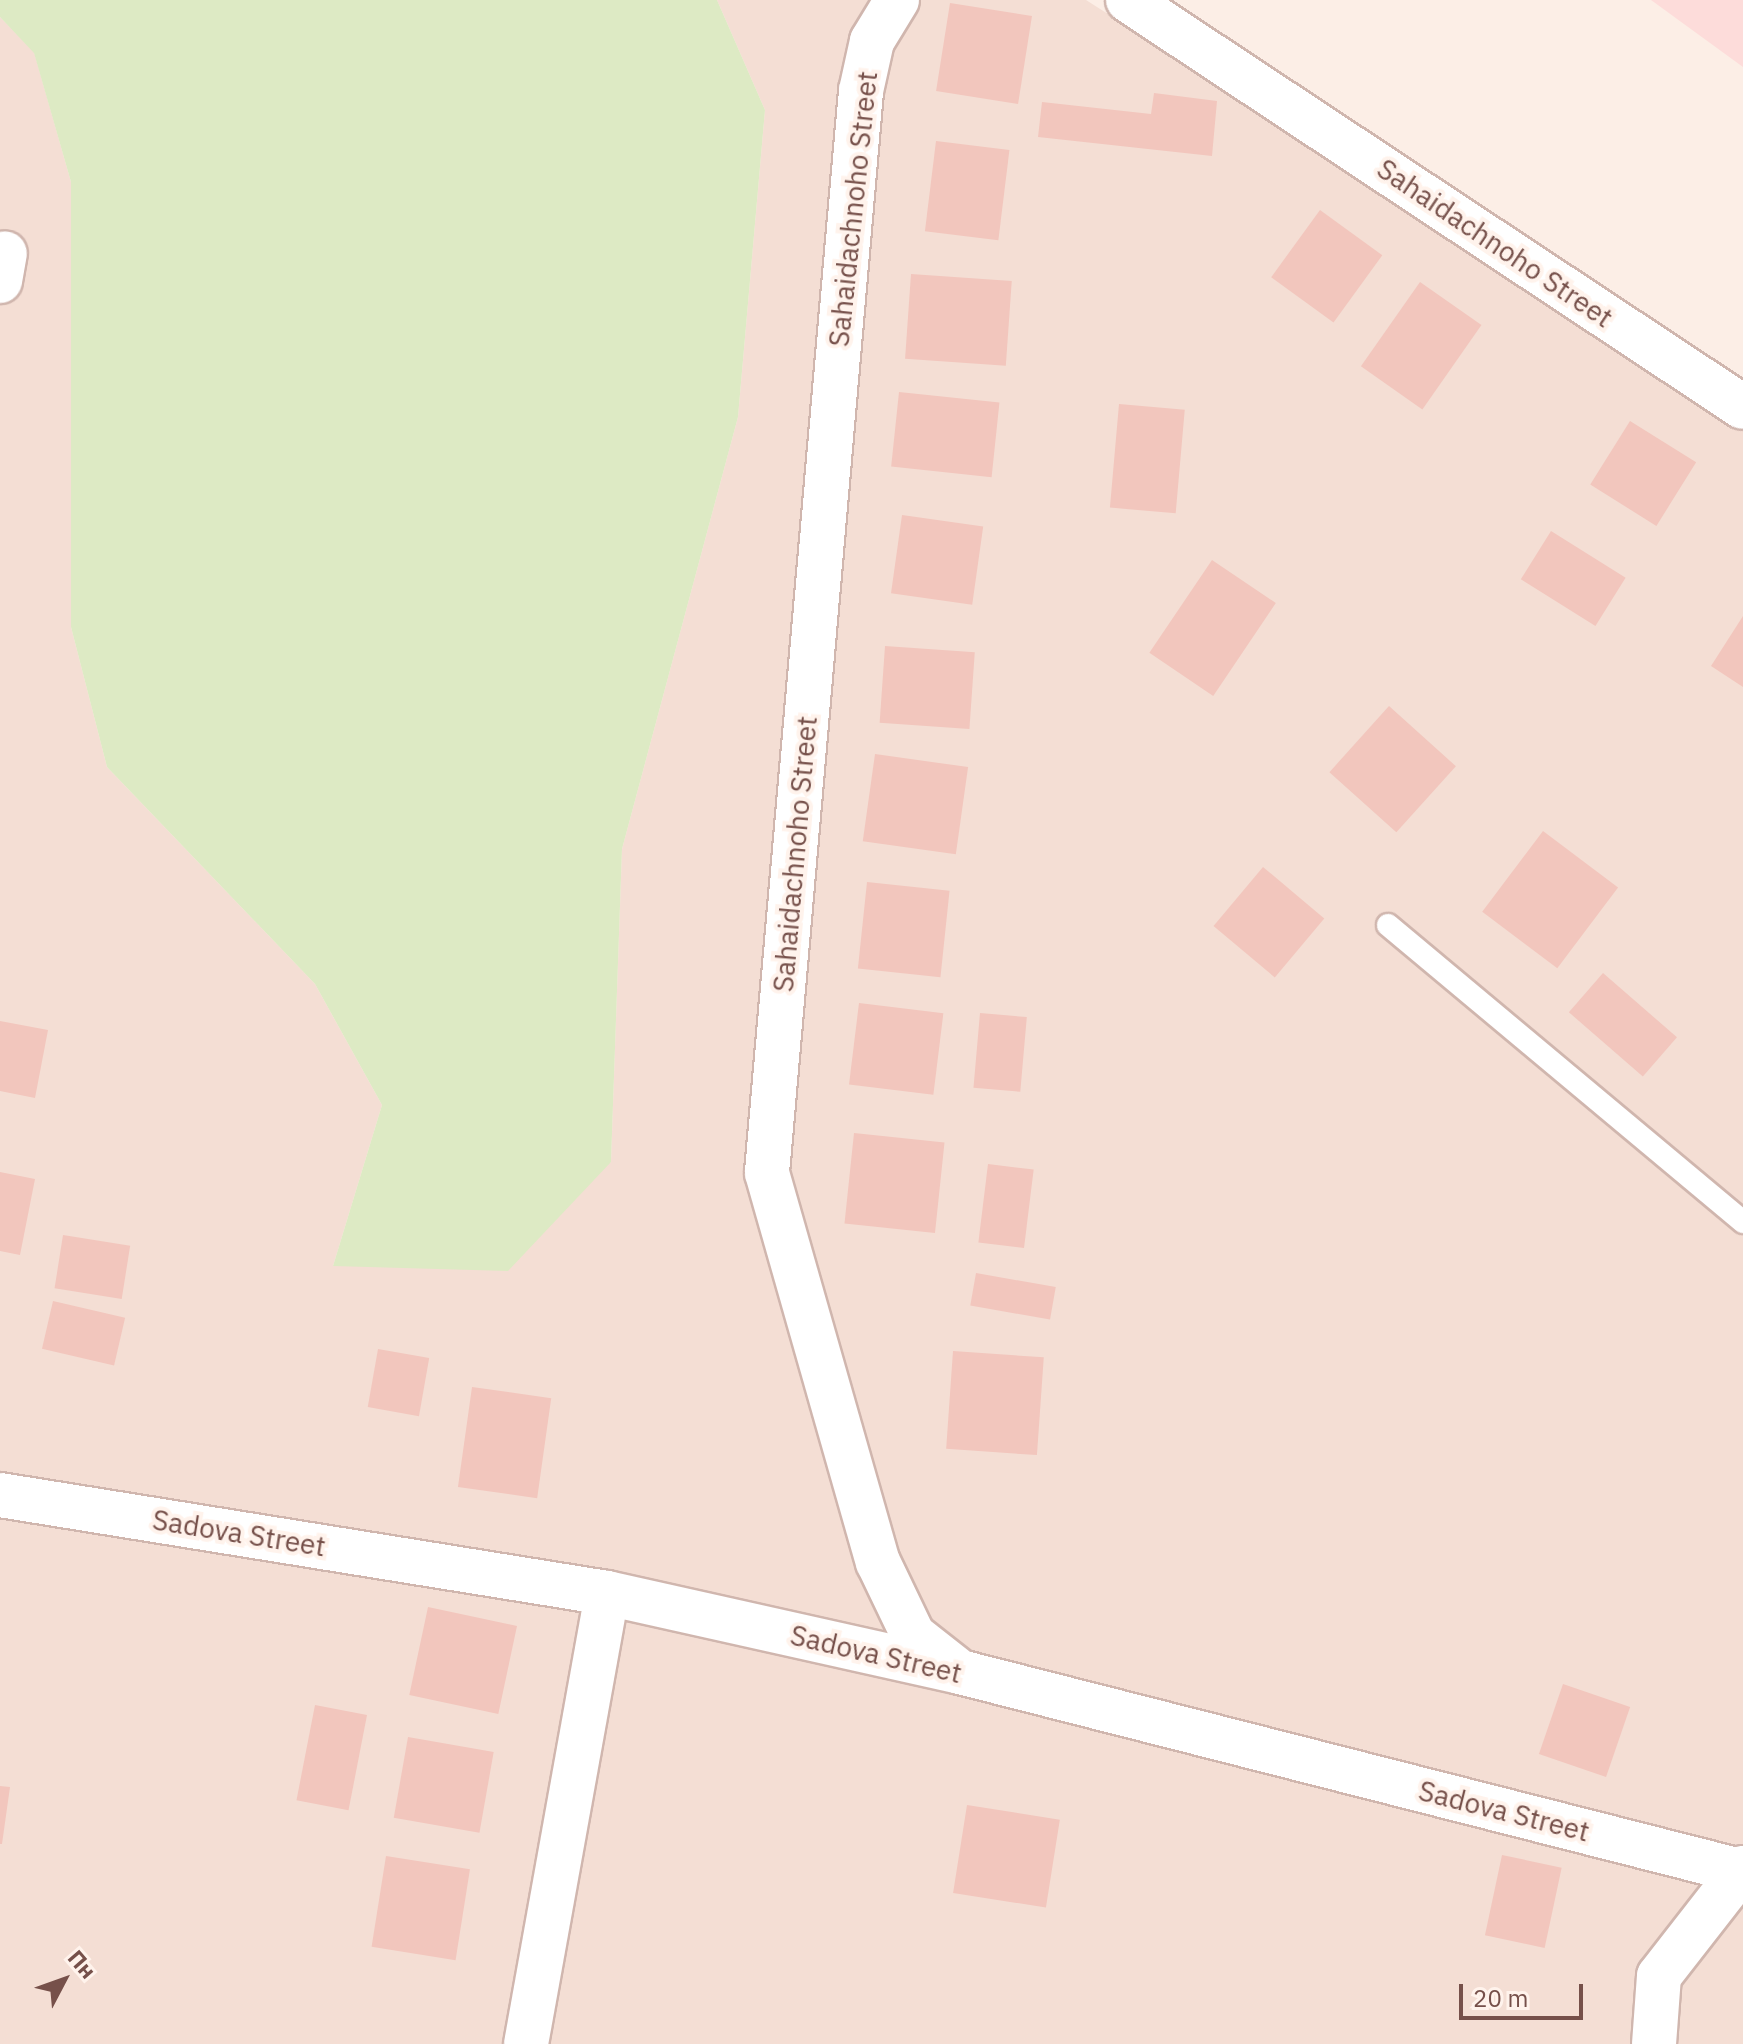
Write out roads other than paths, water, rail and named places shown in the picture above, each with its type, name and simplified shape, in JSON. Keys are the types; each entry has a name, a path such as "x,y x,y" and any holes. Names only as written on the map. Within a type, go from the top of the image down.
{"street":[{"name":"Sahaidachnoho Street","path":"897,0 872,41 861,91 767,1173 878,1562 913,1635 960,1672"},
{"name":"Sahaidachnoho Street","path":"1128,0 1743,407"},
{"name":"Sadova Street","path":"0,1495 607,1593 960,1672 1741,1870"},
{"path":"526,2044 607,1593"},
{"path":"1654,2044 1659,1976 1741,1870"}],"lane":[{"path":"1388,925 1743,1222"}]}
